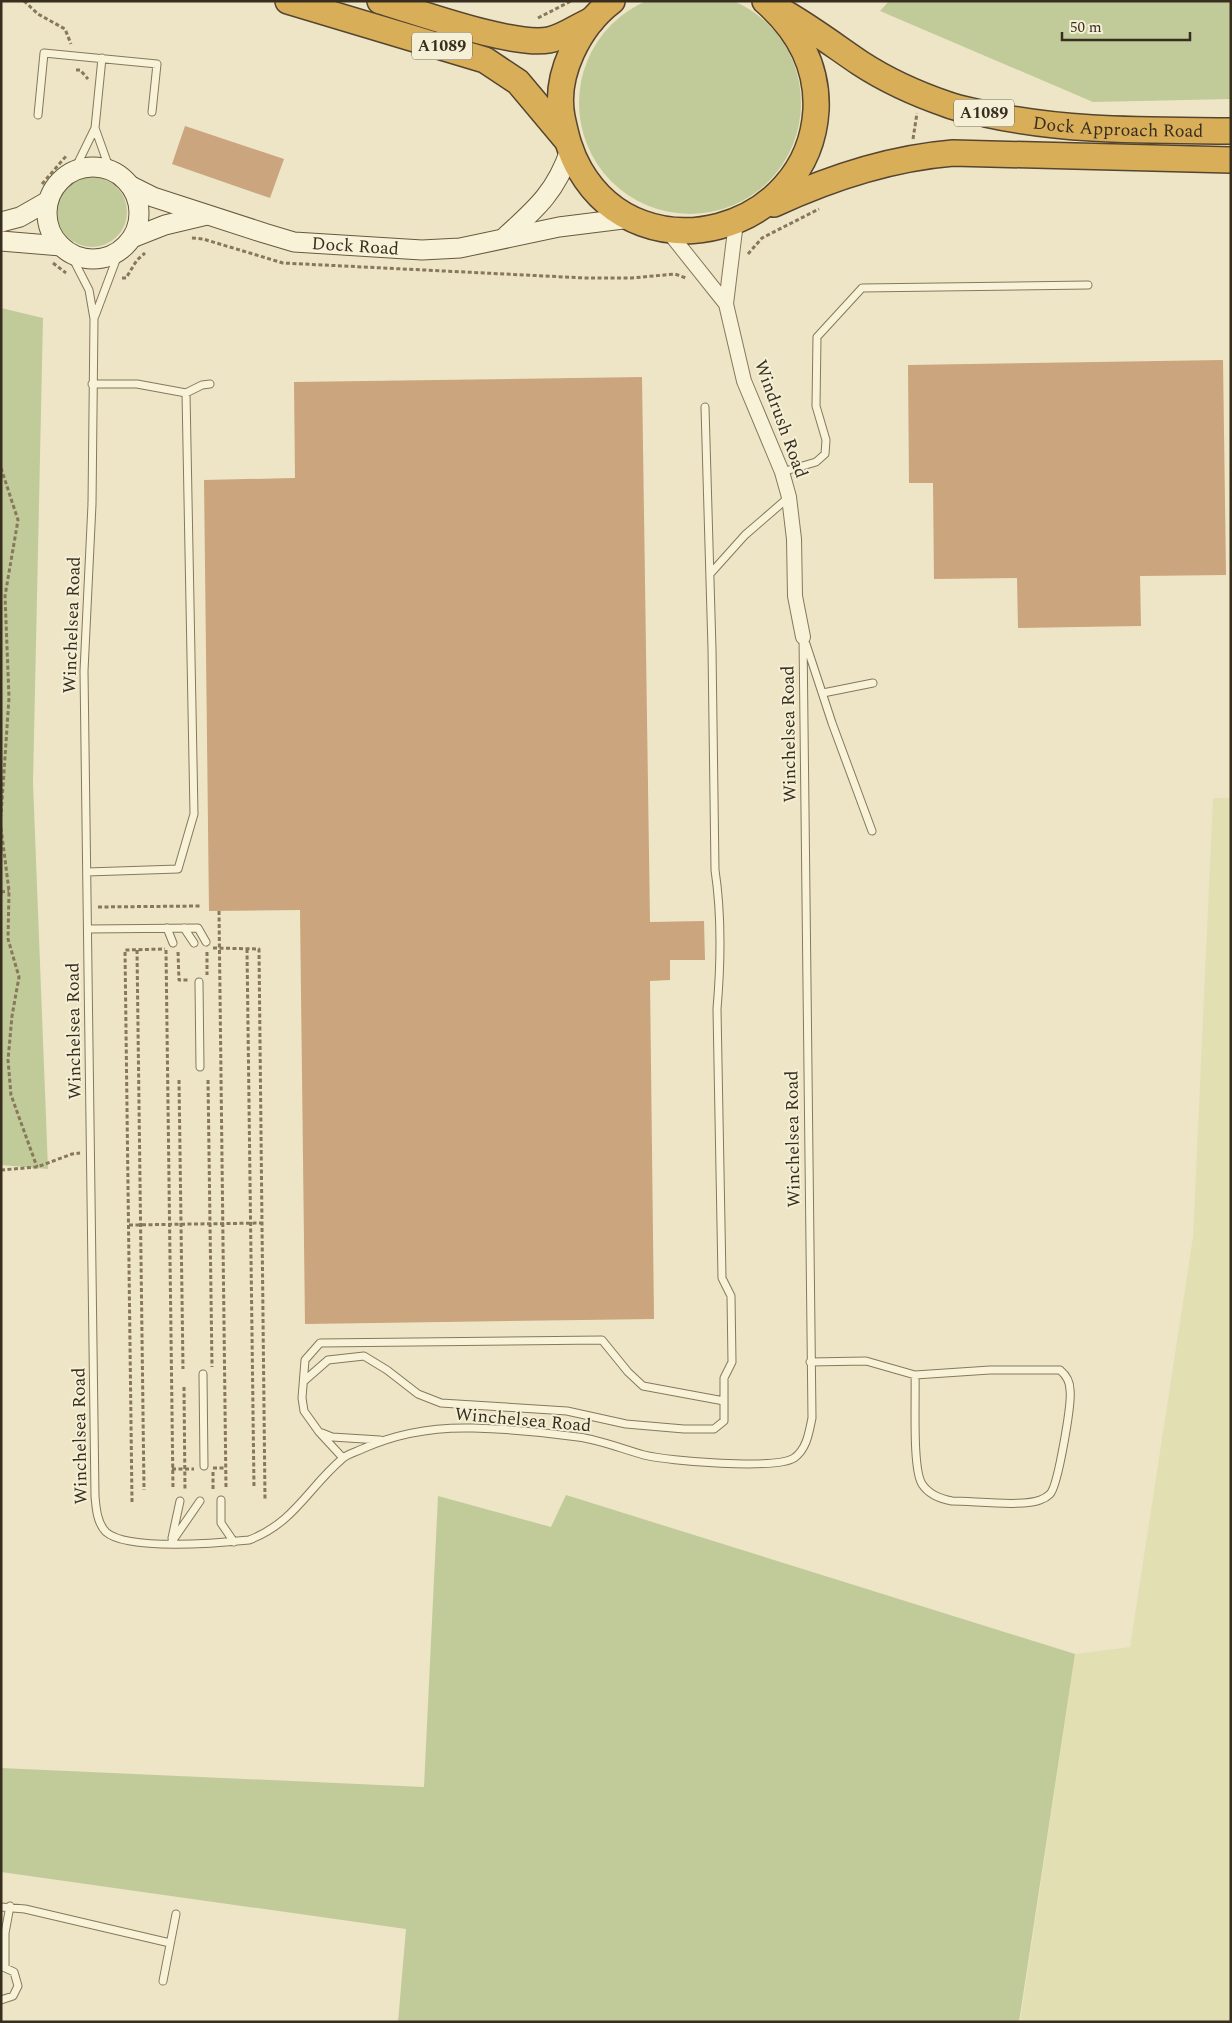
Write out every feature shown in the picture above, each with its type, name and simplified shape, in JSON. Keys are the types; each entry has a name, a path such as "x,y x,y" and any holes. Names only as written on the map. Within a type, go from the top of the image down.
{"highway":[{"name":"A1089","path":"288,1 485,60 518,82 568,145"},
{"name":"A1089","path":"380,1 486,32 535,40 549,40 592,20"},
{"path":"612,1 592,20 569,58 562,85 561,113 568,145 580,171 594,190 611,206 631,218 667,230 697,231 744,219 770,202 787,185 803,159 815,122 815,92 806,54 791,27 765,1"},
{"name":"Dock Approach Road","path":"765,1 818,32 862,64 947,105 1010,119 1058,126 1122,130 1231,131"},
{"name":"Dock Approach Road","path":"744,219 808,188 910,158 954,153 1231,160"}],"street":[{"name":"Dock Road","path":"506,236 531,214 552,191 563,172 568,145"},
{"path":"1,222 20,217 44,194 74,171 92,167 110,170"},
{"name":"Dock Road","path":"110,170 122,176 131,186 153,197 294,242 422,250 478,245 506,236 598,220 631,218"},
{"path":"44,194 51,233 65,250 79,258 94,259 110,257 119,252 132,238 138,225 140,212 137,198 131,186"},
{"path":"132,238 165,225 207,215"},
{"name":"Windrush Road","path":"744,219 726,304 744,381 782,472 789,497 794,539 795,596 803,637"},
{"name":"Windrush Road","path":"667,230 726,304"},
{"path":"1,241 65,250"}],"lane":[{"path":"38,115 44,53 157,64 152,112"},
{"path":"74,171 95,128 102,58"},
{"path":"95,128 110,170"},
{"name":"Winchelsea Road","path":"65,250 89,290 94,319 92,504 84,656 87,907 97,1514 104,1530 114,1538 127,1542 171,1543 250,1540 265,1534 283,1522 343,1458 382,1440 443,1428 473,1428 578,1437 645,1455 750,1464 792,1459 808,1439 812,1418 803,637"},
{"name":"Winchelsea Road","path":"94,319 119,252"},
{"path":"782,472 816,462 824,454 826,440 816,406 817,337 862,288 1088,285"},
{"path":"92,384 137,384 186,393 202,385 210,384"},
{"path":"87,872 178,869 194,814 186,393"},
{"path":"304,1381 328,1360 364,1356 387,1370 418,1394 441,1404 568,1411 626,1424 684,1429 714,1429 724,1421 724,1378 732,1362 731,1296 722,1278 717,1009 721,967 720,901 716,870 705,408"},
{"path":"710,574 745,535 789,497"},
{"path":"803,637 872,831"},
{"path":"823,693 873,683"},
{"path":"167,928 172,943"},
{"path":"184,928 194,943"},
{"path":"88,929 198,928 206,942"},
{"path":"198,981 200,1067"},
{"path":"343,1458 319,1432 304,1411 302,1398 305,1360 320,1343 602,1340 628,1372 643,1386 724,1401"},
{"path":"810,1362 866,1361 915,1375 990,1370 1060,1370 1067,1376 1070,1390 1068,1416 1056,1483 1050,1494 1039,1500 1018,1502 952,1501 942,1499 931,1493 922,1484 918,1468 915,1375"},
{"path":"203,1374 204,1466"},
{"path":"319,1432 332,1437 382,1440"},
{"path":"221,1500 220,1524 234,1542"},
{"path":"171,1543 180,1501"},
{"path":"171,1543 200,1501"},
{"path":"2,2001 13,1996 18,1986 17,1976 3,1967 5,1934 10,1906"},
{"path":"1,1907 10,1906 170,1942"},
{"path":"163,1981 176,1914"}],"path":[{"path":"24,1 38,14 65,29 71,44 69,69 80,70 90,81"},
{"path":"910,158 918,108 924,95"},
{"path":"44,194 72,148"},
{"path":"746,257 762,238 827,205"},
{"path":"1,468 18,520 6,596 10,698 1,816"},
{"path":"1,828 9,892 8,939 19,978 12,1016 8,1060 11,1095 37,1167"},
{"path":"1,892 9,892"},
{"path":"87,907 200,906"},
{"path":"219,911 226,1489"},
{"path":"247,948 254,1488"},
{"path":"166,949 173,1490"},
{"path":"132,1502 125,950 178,949 179,980 198,981"},
{"path":"207,980 207,949 259,949 265,1500"},
{"path":"137,950 144,1490"},
{"path":"179,1080 183,1369"},
{"path":"208,1080 212,1368"},
{"path":"1,1170 37,1167 72,1154"},
{"path":"129,1225 262,1223"},
{"path":"184,1387 185,1493"}],"shaded area":[{"path":"1213,798 1231,798 1231,2022 1020,2022 1075,1654 1130,1647 1193,1237"}],"green space":[{"path":"690,-8 712,-6 742,5 760,17 776,33 788,51 796,71 801,103 799,125 788,155 776,173 760,189 742,201 722,209 690,214 668,212 638,201 620,189 604,173 592,155 584,135 579,103 581,81 592,51 604,33 620,17 638,5 658,-3"},
{"path":"889,1 1231,1 1231,99 1093,102 880,11"},
{"path":"92,177 105,180 117,187 124,199 127,212 124,225 117,237 105,244 92,247 79,244 67,237 60,225 57,212 60,199 67,187 79,180"},
{"path":"1,308 43,318 33,783 48,1169 1,1165"},
{"path":"566,1495 1075,1654 1019,2022 398,2022 406,1929 1,1872 1,1768 424,1787 438,1496 551,1527"}],"building":[{"path":"185,126 284,159 270,198 172,164"},
{"path":"1223,360 1226,575 1140,576 1141,626 1018,628 1017,578 934,579 933,483 909,483 908,365"},
{"path":"642,377 650,922 704,921 705,960 670,960 670,980 650,981 654,1319 305,1324 300,910 209,911 204,480 295,478 294,382"}]}
